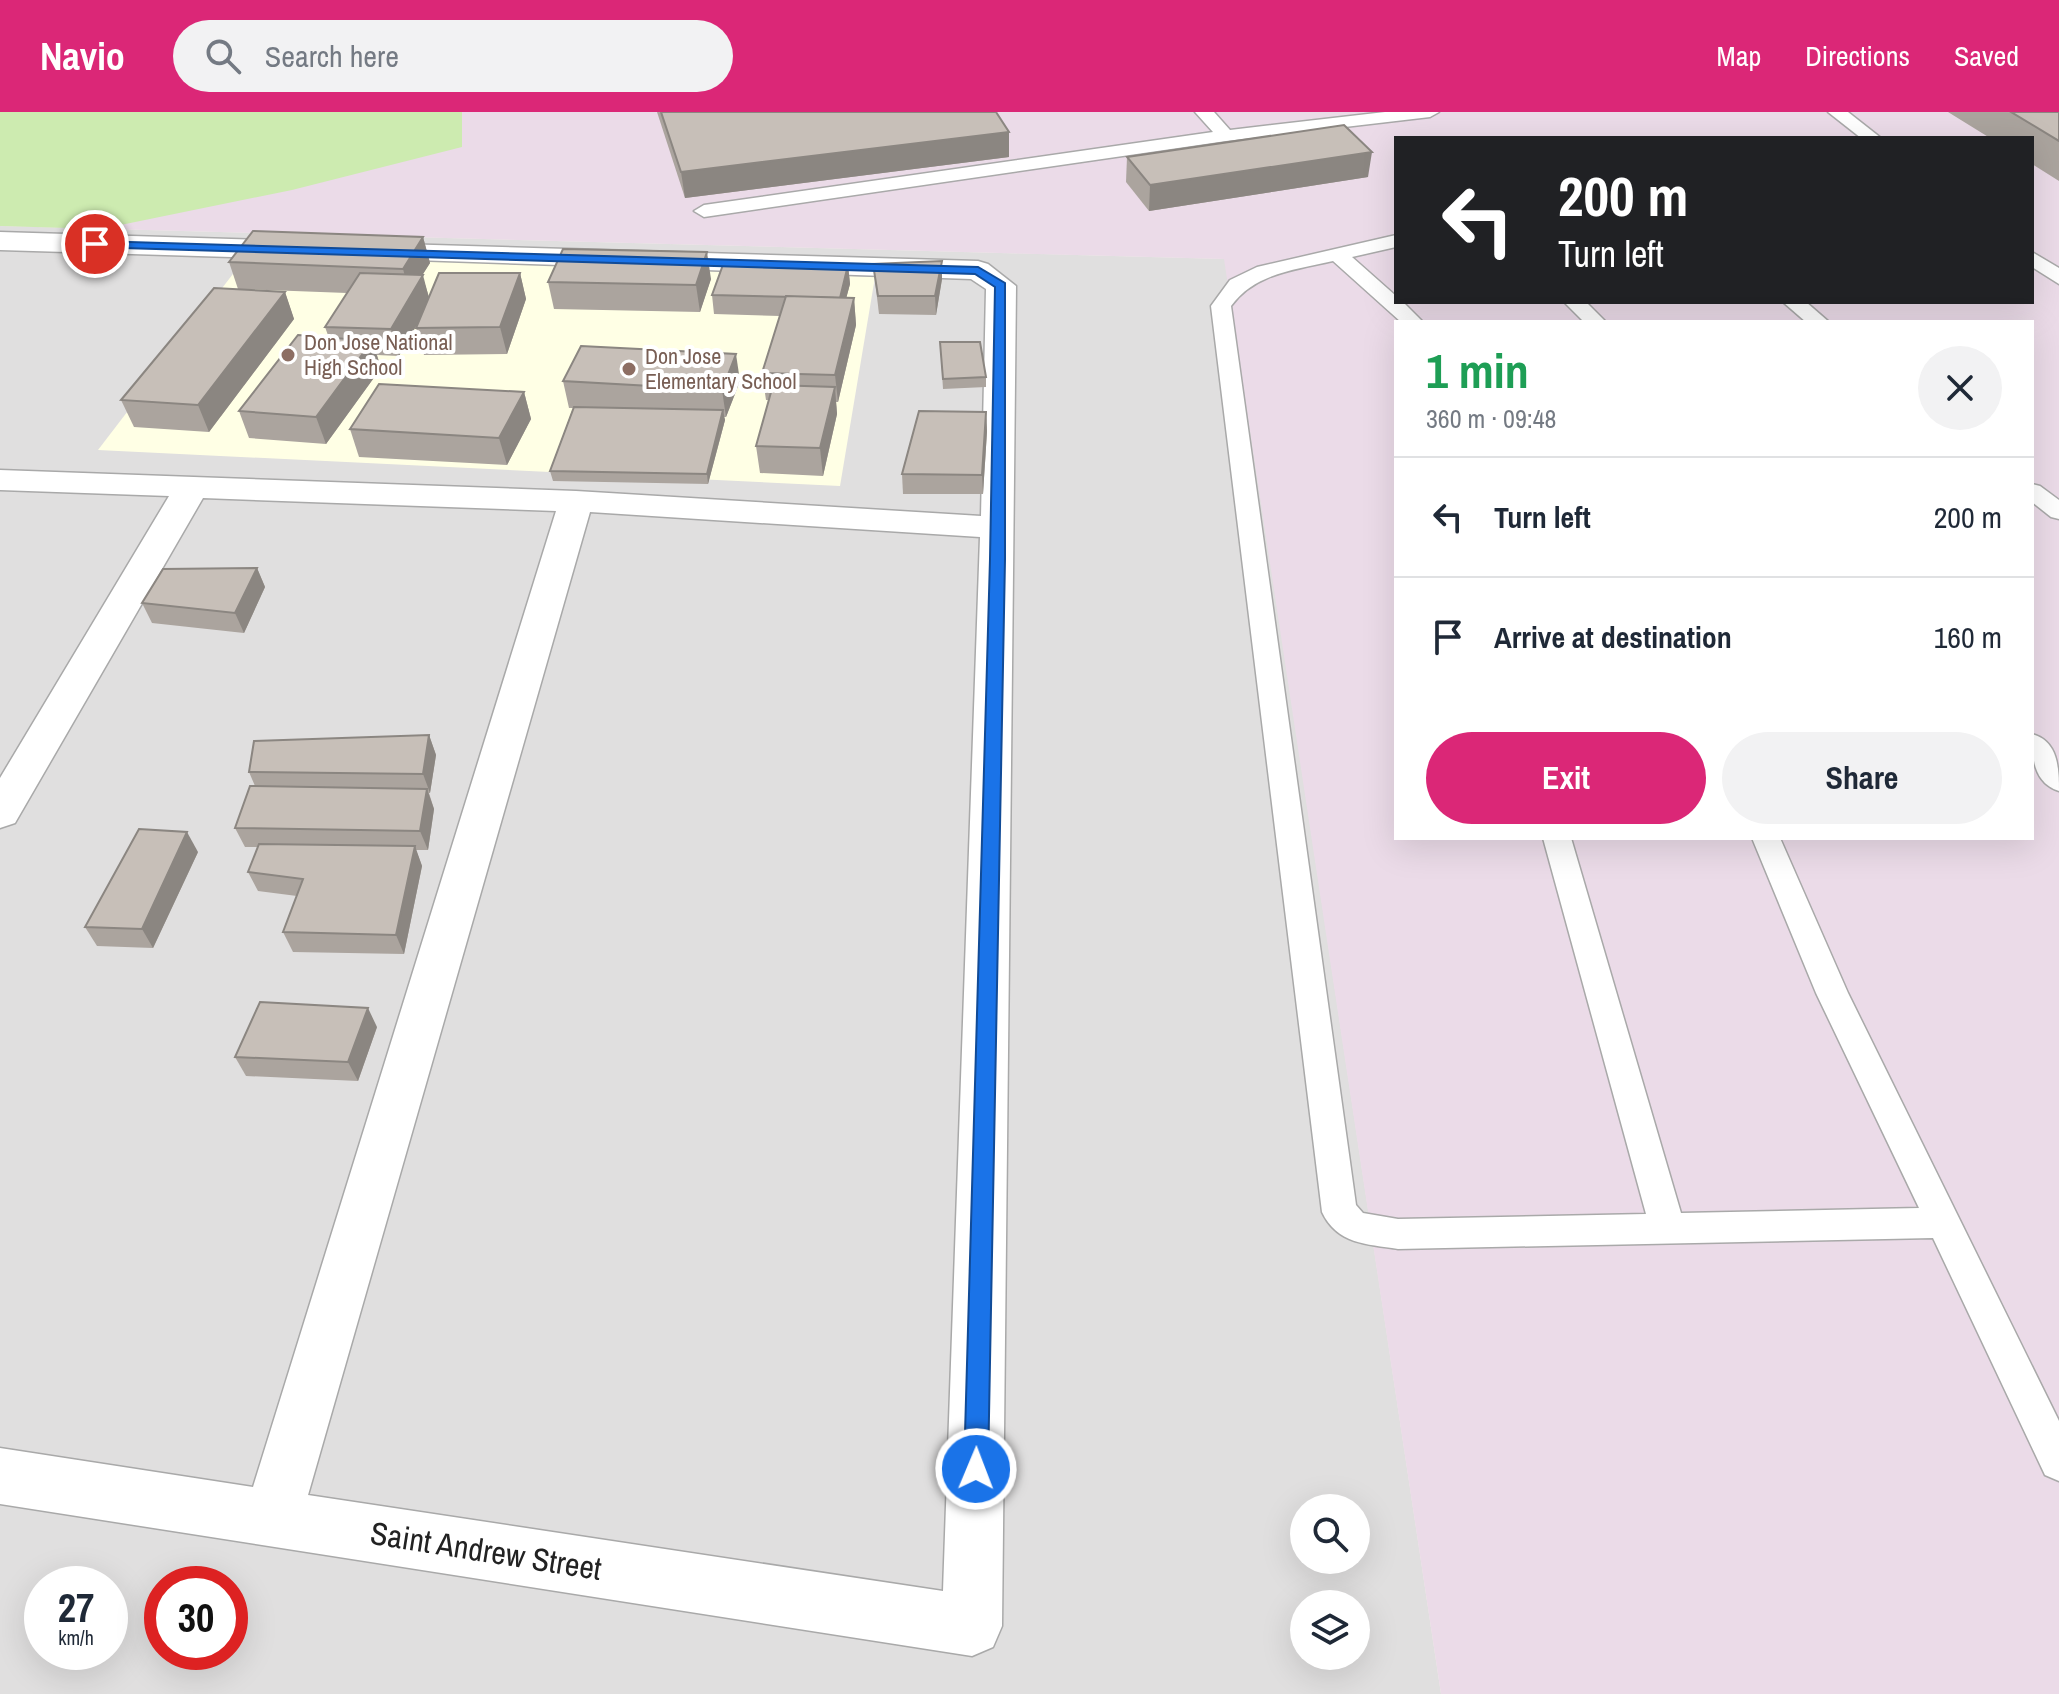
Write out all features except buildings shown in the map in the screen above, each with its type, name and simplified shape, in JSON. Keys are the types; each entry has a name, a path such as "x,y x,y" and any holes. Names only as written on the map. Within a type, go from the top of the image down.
{"street":[{"path":"0,241 978,270 1001,286 998,528 576,501 0,480"},
{"path":"0,813 192,487"},
{"path":"272,1518 576,501"},
{"name":"Saint Andrew Street","path":"0,1476 972,1626 998,528"}],"lane":[{"path":"1204,112 1226,136"},
{"path":"704,211 1226,136 1430,112"},
{"path":"1837,112 1869,136"},
{"path":"1394,241 1264,271 1237,284 1221,306 1339,1212 1354,1227 1398,1234 1942,1223"},
{"path":"1336,253 1411,320"},
{"path":"2034,259 2059,278"},
{"path":"1576,304 1594,320"},
{"path":"1796,304 1816,320"},
{"path":"2034,493 2059,512"},
{"path":"2034,746 2059,781"},
{"path":"1558,840 1668,1229"},
{"path":"1767,840 1832,993 2059,1462"}],"shaded area":[{"path":"0,112 2059,112 2059,1694 1441,1694 1224,259 0,226"},
{"path":"0,226 1225,259 1441,1694 0,1694"},
{"name":"Don Jose Elementary School","path":"249,253 875,277 840,486 98,450"}],"green space":[{"path":"0,112 462,112 462,147 292,190 101,229 0,226"}],"place":[{"name":"Don Jose National High School","path":"288,355"},
{"name":"Don Jose Elementary School","path":"629,369"}],"route":[{"path":"95,244 978,270 1001,286 998,559 976,1469"}]}
